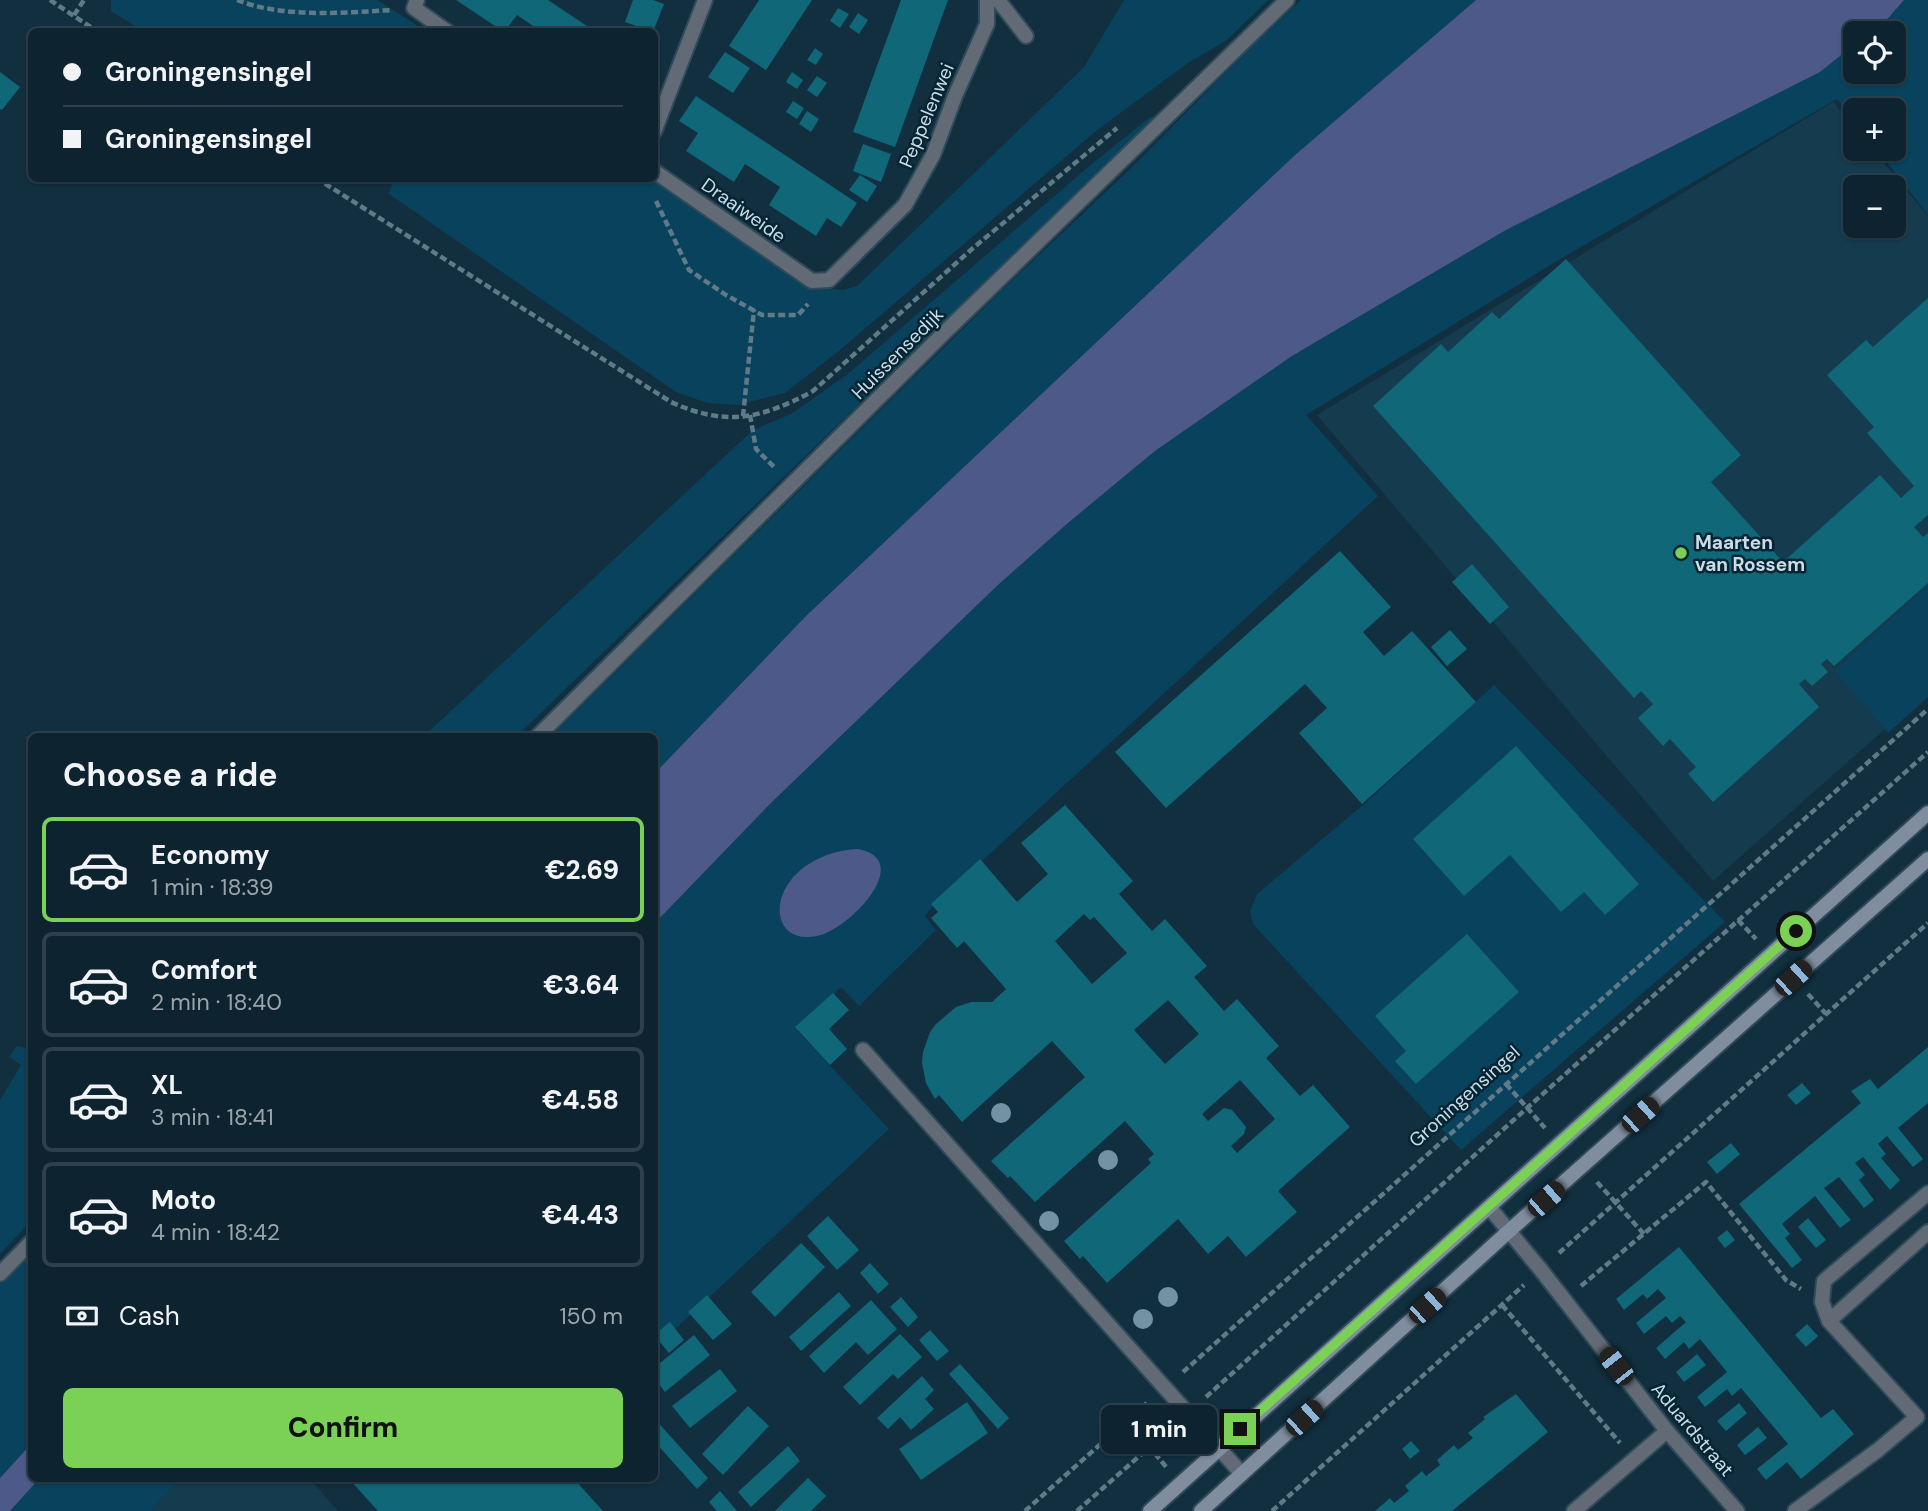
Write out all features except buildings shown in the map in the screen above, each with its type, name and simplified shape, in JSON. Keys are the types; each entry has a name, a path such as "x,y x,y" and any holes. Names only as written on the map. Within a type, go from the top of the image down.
{"street":[{"path":"658,122 705,0"},
{"name":"Peppelenwei","path":"829,280 905,205 933,155 955,96 987,24 987,0"},
{"path":"998,0 1026,36"},
{"name":"Huissensedijk","path":"541,733 944,333 1287,0"},
{"path":"415,4 443,28"},
{"name":"Draaiweide","path":"658,174 812,281 829,280"},
{"path":"1150,1511 1928,813"},
{"path":"1201,1511 1509,1231 1928,859"},
{"path":"863,1050 1242,1474"},
{"path":"1795,1511 1878,1450 1917,1417 1829,1321 1822,1302 1824,1281 1928,1193"},
{"name":"Aduardstraat","path":"1489,1207 1667,1431 1737,1511"},
{"path":"1829,1321 1928,1232"},
{"path":"0,1274 28,1245"},
{"path":"1574,1511 1667,1431"}],"path":[{"path":"50,0 92,28"},
{"path":"74,15 83,0"},
{"path":"237,0 257,8 341,13 415,4"},
{"path":"652,190 659,212 689,270 754,310 762,314 798,315 829,280"},
{"path":"743,416 754,310"},
{"path":"750,415 756,449 784,477"},
{"name":"Groningensingel","path":"1025,1511 1928,709"},
{"path":"1077,1511 1928,752"},
{"path":"1272,1511 1928,923"},
{"path":"1506,1084 1527,1108"},
{"path":"1565,1300 1706,1182 1786,1280 1822,1302"},
{"path":"1616,1202 1644,1234"},
{"path":"1502,1305 1634,1460"}],"shaded area":[{"path":"111,0 377,0 421,28 138,28 111,11"},
{"path":"1124,0 1268,0 1227,40 1188,63 1096,131 840,350 785,393 738,405 707,403 676,392 389,194 392,182 658,182 825,288 843,290 857,286 1084,67"},
{"path":"1301,0 1476,0 1295,155 807,615 658,770 658,733 554,733 1004,288 1130,169"},
{"path":"1476,0 1904,0 1884,21 1843,21 1843,54 1820,72 1506,230 1292,356 1155,451 998,585 772,802 658,920 658,770 807,615 1295,155"},
{"path":"1904,0 1928,0 1928,215 1906,187 1906,175 1897,175 1886,161 1906,161 1906,98 1843,98 1843,106 1837,99 1562,258 1306,415 1378,496 940,897 925,916 936,930 859,1006 841,987 798,1031 889,1129 658,1345 658,920 772,802 998,585 1155,451 1292,356 1506,230 1820,72 1843,54 1843,84 1906,84 1906,21 1884,21"},
{"name":"Maarten van Rossem","path":"1833,102 1843,114 1843,161 1882,161 1894,175 1843,175 1843,238 1906,238 1906,190 1928,216 1928,691 1713,881 1317,415"},
{"path":"1150,117 1155,117 520,733 427,733 753,430 791,414 849,373"},
{"path":"1928,585 1928,697 1888,733 1835,671"},
{"path":"1494,685 1725,922 1461,1150 1253,924 1250,910 1257,894 1370,799"},
{"path":"858,849 874,856 881,866 879,880 859,909 830,931 817,936 804,937 786,929 780,911 781,901 784,890 797,873 821,857"},
{"path":"17,1046 28,1048 28,1224 0,1254 0,1100 21,1065 9,1057"},
{"path":"28,1252 28,1447 0,1478 0,1284"},
{"path":"28,1447 28,1482 36,1482 10,1511 0,1511 0,1478"},
{"path":"36,1482 177,1482 150,1511 10,1511"},
{"path":"151,1482 313,1482 338,1511 124,1511"}],"place":[{"name":"Maarten van Rossem","path":"1681,553"}],"route":[{"path":"1240,1429 1796,931"}]}
